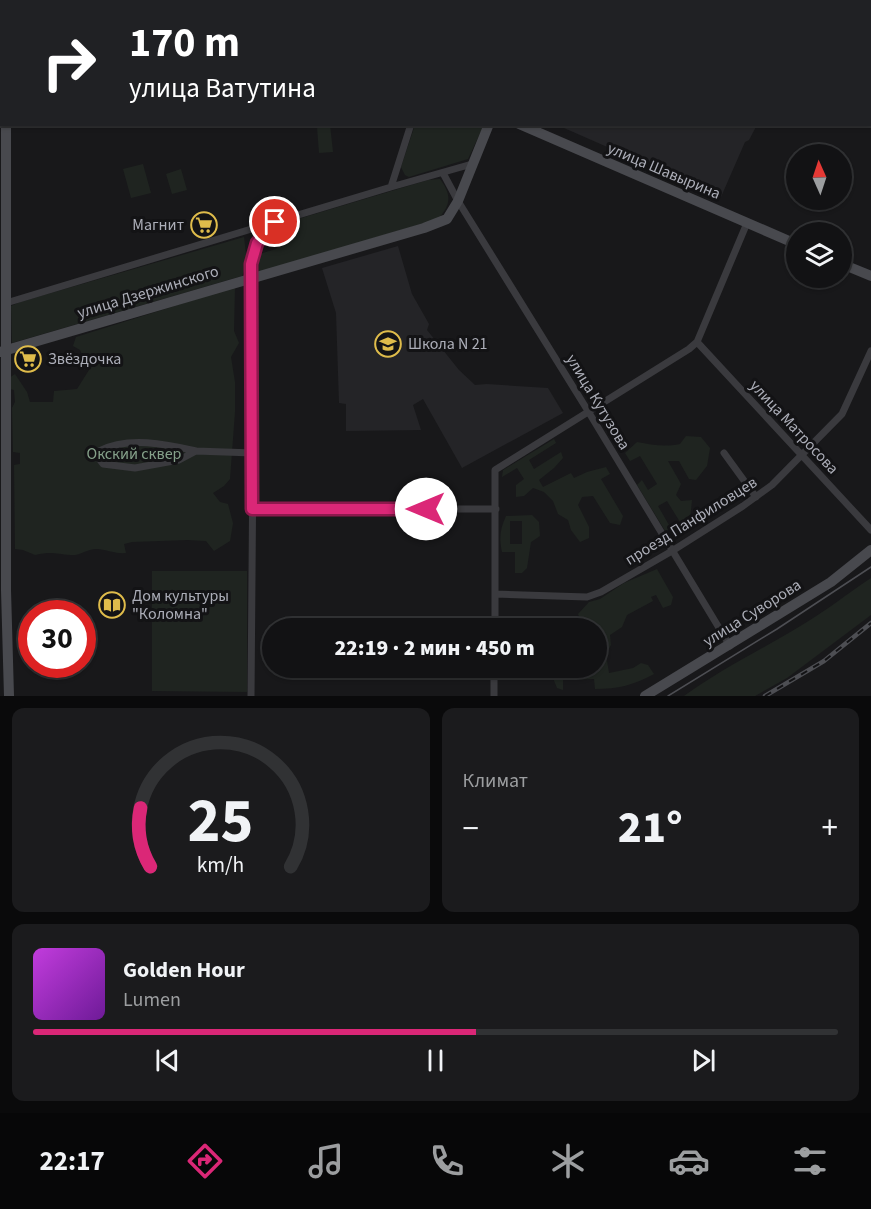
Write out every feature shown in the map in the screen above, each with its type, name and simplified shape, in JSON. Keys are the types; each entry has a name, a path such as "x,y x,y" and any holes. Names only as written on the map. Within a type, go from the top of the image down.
{"street":[{"path":"6,126 3,303 3,590 9,696"},
{"path":"391,187 410,126"},
{"name":"улица Дзержинского","path":"3,351 424,228 447,219 458,201 488,126"},
{"name":"улица Шавырина","path":"524,126 786,240"},
{"path":"3,303 472,164"},
{"name":"улица Кутузова","path":"443,173 730,646"},
{"path":"251,696 253,453 251,264 257,243 275,222"},
{"path":"495,618 495,470 697,342 747,223"},
{"path":"852,268 871,276"},
{"name":"улица Матросова","path":"697,342 871,530"},
{"name":"проезд Панфиловцев","path":"495,594 587,597 601,592 672,551 756,497 772,485 842,414 871,351"},
{"path":"196,451 179,460 135,468 103,464 99,451 124,444 159,444 196,451 253,453"},
{"path":"724,453 756,497"},
{"path":"252,509 496,509"},
{"name":"улица Суворова","path":"645,696 831,582 871,550"},
{"path":"494,678 494,696"}],"shaded area":[{"path":"560,126 756,126 749,140 745,142 721,197"},
{"name":"Школа N 21","path":"398,246 412,294 429,324 427,330 459,370 475,385 548,388 563,413 462,468 423,399 413,405 421,430 346,431 346,404 339,403 336,313 322,268"}],"green space":[{"path":"330,126 333,152 319,153 317,127"},
{"path":"415,126 484,126 468,159 409,177 405,175 401,167"},
{"path":"143,164 151,193 131,198 123,169"},
{"path":"181,169 187,190 172,194 166,174"},
{"path":"440,179 447,190 448,204 438,219 256,273 256,255 276,249 280,245 278,225 428,180"},
{"path":"244,237 247,264 242,276 12,343 11,306"},
{"name":"Окский сквер","path":"235,287 234,331 239,343 231,357 235,382 235,412 230,479 213,493 220,502 228,504 233,523 230,541 214,551 206,541 188,540 132,542 124,544 126,553 94,549 74,555 50,553 35,555 15,549 14,465 20,464 20,453 13,452 12,408 15,402 14,390 10,389 9,378 15,374 27,392 30,402 53,402 54,391 77,389 89,370 80,350 73,346 76,337"},
{"path":"686,436 701,437 710,448 707,466 696,480 689,479 679,461 668,461 681,484 676,495 681,501 692,500 690,520 680,522 667,501 658,506 669,525 667,534 637,485 642,480 648,490 657,484 640,456 630,461 625,453 637,442 674,445 680,444"},
{"path":"554,439 556,443 529,460 534,469 561,452 563,458 539,480 543,487 571,473 574,478 606,467 610,474 601,479 623,516 620,525 610,523 593,496 582,497 578,505 589,527 589,538 580,542 571,530 568,520 558,514 553,501 544,492 533,488 524,496 516,497 516,485 524,479 517,468 502,477 503,470"},
{"path":"532,515 539,522 540,536 531,542 527,568 522,573 515,573 515,552 502,552 502,525 506,516","holes":["510,521 522,521 522,544 510,544"]},
{"path":"657,569 673,597 671,605 663,608 656,595 651,597 653,601 627,615 622,627 610,635 611,645 607,652 607,618 579,618 578,614 589,602 600,599 624,583"},
{"path":"152,571 247,571 247,692 152,691"},
{"path":"871,578 871,615 787,678 755,696 684,696 727,668 811,620"},
{"path":"607,661 609,673 633,668 641,663 648,665 654,674 626,686 595,689 594,679 563,680 563,690 557,688 553,678 607,678"}],"tram line":[{"path":"668,696 777,629 871,567"}],"railway":[{"path":"765,696 824,661 871,623"}],"place":[{"name":"Магнит","path":"204,225"},
{"name":"Школа N 21","path":"388,344"},
{"name":"Звёздочка","path":"28,359"},
{"name":"Дом культуры \"Коломна\"","path":"112,605"}],"route":[{"path":"275,222 257,243 251,264 252,509 426,509"}]}
